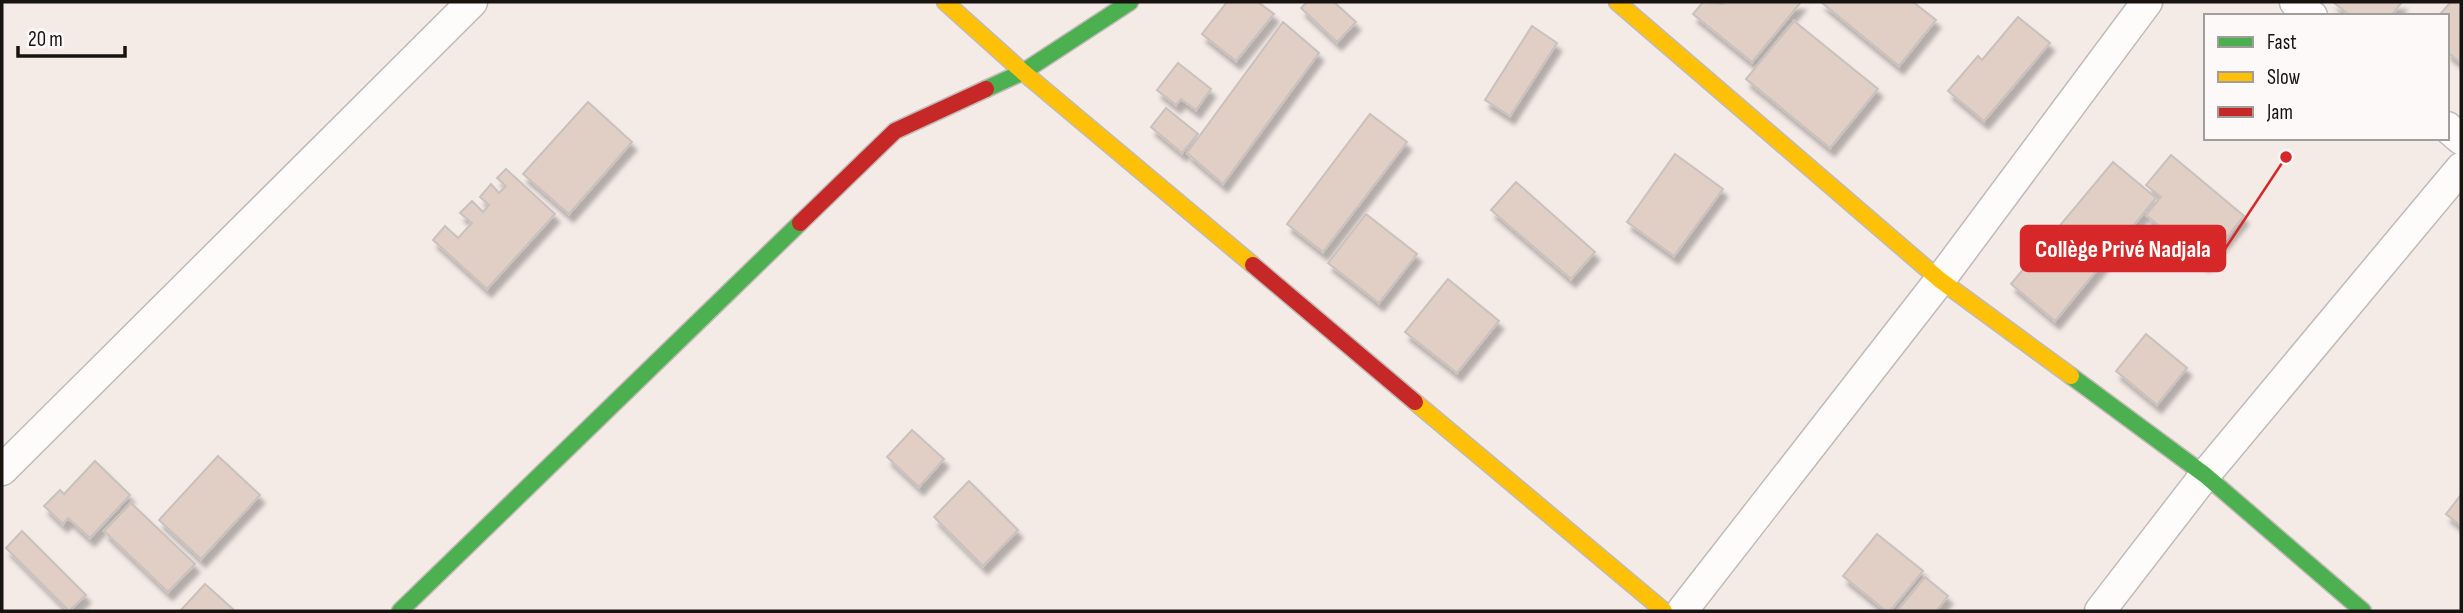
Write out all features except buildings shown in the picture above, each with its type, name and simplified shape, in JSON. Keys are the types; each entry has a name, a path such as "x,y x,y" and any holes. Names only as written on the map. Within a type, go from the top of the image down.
{"street":[{"path":"2,470 472,2"},
{"path":"944,2 1023,72 1664,611"},
{"path":"400,611 895,131 1023,72 1130,2"},
{"path":"1617,2 1940,280 2206,475 2363,611"},
{"path":"1682,611 1940,280 2147,2"},
{"path":"2295,2 2310,14"},
{"path":"2100,611 2206,475 2461,168"}],"traffic: fast":[{"path":"986,89 1023,72 1130,2"},
{"path":"400,611 800,223"},
{"path":"2071,376 2205,475 2363,611"}],"traffic: slow":[{"path":"945,2 1023,72 1253,265"},
{"path":"1617,2 1940,280 2071,376"},
{"path":"1415,402 1664,611"}],"traffic: jam":[{"path":"800,223 895,131 986,89"},
{"path":"1253,265 1415,402"}],"place":[{"name":"Collège Privé Nadjala","path":"2286,157"}]}
